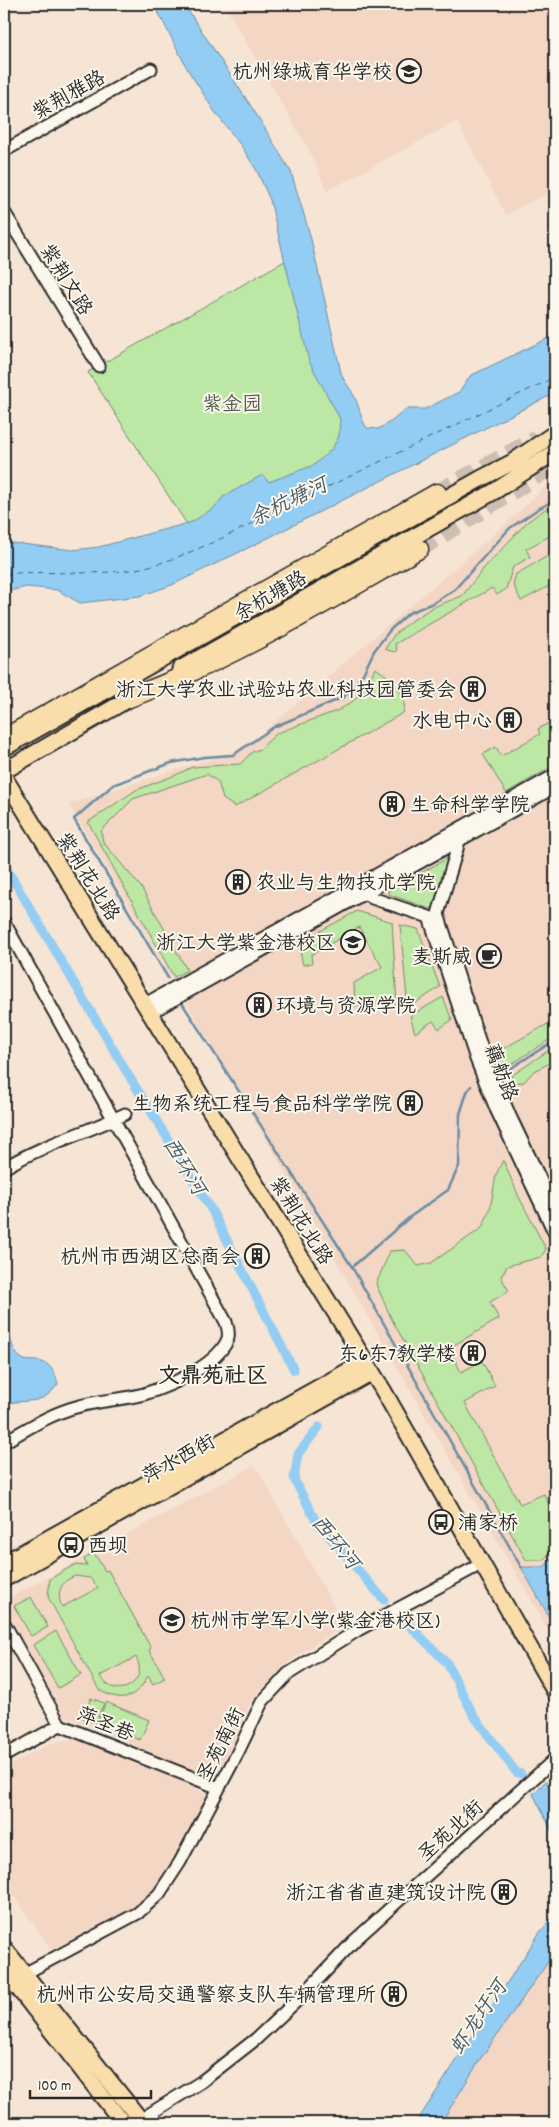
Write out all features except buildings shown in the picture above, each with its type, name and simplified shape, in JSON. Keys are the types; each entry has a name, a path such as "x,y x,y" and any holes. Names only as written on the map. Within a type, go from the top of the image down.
{"highway":[{"path":"4,741 17,731 437,493"},
{"path":"129,698 176,681 250,645 419,549"}],"main road":[{"name":"余杭塘路","path":"4,748 480,478 511,463 555,433"},
{"name":"余杭塘路","path":"4,771 495,491 555,452"},
{"name":"紫荆花北路","path":"4,776 369,1367 483,1563 555,1692"},
{"name":"萍水西街","path":"4,1563 369,1367"},
{"name":"萍水西街","path":"4,1579 288,1412"},
{"path":"4,1948 11,1978 123,2123"},
{"path":"11,1978 141,2121"}],"street":[{"name":"紫荆雅路","path":"4,151 151,69"},
{"name":"紫荆文路","path":"4,212 99,366"},
{"path":"457,836 555,775"},
{"path":"148,1009 457,836 555,786"},
{"path":"362,889 372,898 433,916 453,867 457,836"},
{"name":"藕舫路","path":"433,916 484,1055 510,1116 555,1210"},
{"name":"藕舫路","path":"433,916 476,1059 496,1109 555,1234"},
{"path":"4,922 226,1322 229,1331 228,1340 209,1360 182,1378 144,1394 76,1407 51,1416 4,1442"},
{"path":"4,1168 28,1154 125,1114"},
{"name":"圣苑南街","path":"11,1978 138,1913 159,1894 180,1862 262,1702 288,1674 358,1630 483,1563"},
{"name":"萍圣巷","path":"4,1623 60,1725 219,1788"},
{"path":"4,1756 60,1725"},
{"name":"圣苑北街","path":"141,2121 201,2082 256,2040 304,1994 354,1941 555,1759"}],"shaded area":[{"name":"杭州绿城育华学校","path":"224,4 555,4 555,189 506,215 457,121 327,191 309,150"},
{"name":"浙江大学紫金港校区","path":"555,478 555,1641 232,1080 69,804 245,748 505,525"},
{"name":"杭州市学军小学(紫金港校区)","path":"255,1465 335,1608 329,1611 339,1629 295,1657 251,1701 225,1759 219,1767 211,1771 193,1770 65,1716 4,1609 4,1601"},
{"path":"73,1739 159,1770 207,1795 170,1865 155,1887 134,1907 51,1949 4,1881 4,1769 48,1744"},
{"path":"555,1943 555,2123 432,2123"}],"green space":[{"name":"紫金园","path":"290,258 346,422 344,458 192,532 88,372"},
{"path":"555,502 555,533 526,549 530,557 513,567 506,589 497,595 492,588 395,644 397,650 394,652 385,649 394,635 408,623 433,607 462,596 484,568 527,522"},
{"path":"555,552 555,583 521,601 513,584 516,574"},
{"path":"375,668 392,681 401,693 404,700 403,713 235,807 223,799 218,782 207,774 133,799 101,831 103,842 141,887 187,970 174,977 88,822 136,790 192,767 240,764 277,733 339,710 353,701 366,686"},
{"path":"549,723 555,735 555,765 506,793 483,754 496,747 501,756 540,734 538,729"},
{"path":"446,859 449,864 434,907 430,909 388,894 388,891"},
{"path":"357,911 392,922 397,1004 355,1006 354,983 382,967 359,927 311,955 312,963 303,965 298,943"},
{"path":"400,925 418,929 440,987 408,1008"},
{"path":"443,997 452,1020 439,1029 433,1021 415,1033 410,1016"},
{"path":"555,1020 555,1036 501,1071 497,1052"},
{"path":"555,1046 555,1060 533,1072 524,1082 513,1083 511,1076"},
{"path":"503,1160 519,1197 546,1249 541,1257 507,1266 501,1277 509,1291 490,1302 499,1319 449,1348 461,1372 482,1361 495,1386 465,1403 520,1504 544,1494 555,1517 554,1549 543,1560 526,1560 391,1318 376,1284 390,1251 405,1250 418,1266 431,1263 482,1228 490,1209 496,1175"},
{"path":"94,1553 105,1571 108,1570 151,1648 149,1650 165,1678 153,1684 148,1675 139,1689 128,1696 114,1697 99,1690 48,1597 50,1579 74,1565 87,1566 84,1559","holes":["75,1576 90,1578 98,1588 62,1607 59,1597 61,1588 66,1581","136,1657 139,1666 138,1675 129,1686 114,1688 106,1684 100,1676"]},
{"path":"31,1597 48,1627 31,1636 14,1606"},
{"path":"56,1631 81,1675 58,1688 33,1645"},
{"path":"91,1698 104,1703 96,1723 83,1718"},
{"path":"106,1702 149,1720 140,1740 97,1723"}],"water":[{"name":"余杭塘河","path":"154,4 184,4 258,117 291,172 310,235 341,373 357,402 367,428 378,429 392,421 406,409 425,409 459,392 470,376 555,335 555,393 172,585 140,596 80,603 57,590 27,587 4,592 4,542 73,550 99,547 192,522 215,507 223,497 262,475 269,482 314,465 332,449 339,436 340,419 309,361 270,200 257,171 242,147 215,112 188,70"},
{"path":"4,1324 17,1355 25,1360 45,1363 54,1372 58,1384 46,1396 40,1399 5,1404"},
{"path":"555,1555 555,1627 521,1567 544,1567"},
{"path":"546,1781 555,1798 555,1837 533,1794"},
{"path":"555,1914 555,1952 481,2058 441,2123 416,2123 540,1932"}],"waterway":[{"path":"168,978 74,819 113,785 171,763 204,757 233,755 274,727 344,697 363,674 374,651 390,630 409,613 435,602 455,589 510,528 555,500"},
{"name":"西环河","path":"4,864 126,1071 212,1211 294,1370"},
{"path":"182,1003 352,1267 521,1567"},
{"path":"508,1070 555,1040"},
{"path":"352,1267 410,1217 448,1190 459,1166 460,1114 467,1092 471,1086"},
{"name":"西环河","path":"319,1427 298,1454 294,1479 316,1521 384,1600"},
{"name":"西环河","path":"407,1623 447,1663 474,1716 516,1772 521,1774"}],"ferry route":[{"path":"4,574 114,572 140,568 174,558 216,541 555,377"}],"tunnel":[{"path":"437,493 537,439"},
{"path":"419,549 555,464"}],"place":[{"name":"杭州绿城育华学校","path":"409,71"},
{"name":"浙江大学农业试验站农业科技园管委会","path":"473,689"},
{"name":"水电中心","path":"509,720"},
{"name":"生命科学学院","path":"392,804"},
{"name":"农业与生物技术学院","path":"238,882"},
{"name":"浙江大学紫金港校区","path":"353,942"},
{"name":"麦斯威","path":"489,956"},
{"name":"环境与资源学院","path":"259,1005"},
{"name":"生物系统工程与食品科学学院","path":"410,1103"},
{"name":"杭州市西湖区总商会","path":"257,1256"},
{"name":"东6东7教学楼","path":"473,1353"},
{"name":"浦家桥","path":"441,1522"},
{"name":"西坝","path":"71,1545"},
{"name":"杭州市学军小学(紫金港校区)","path":"172,1620"},
{"name":"浙江省省直建筑设计院","path":"504,1892"},
{"name":"杭州市公安局交通警察支队车辆管理所","path":"394,1994"}],"district":[{"name":"文鼎苑社区","path":"213,1374"}],"water label":[{"name":"虾龙圩河","path":"478,2017"}]}
